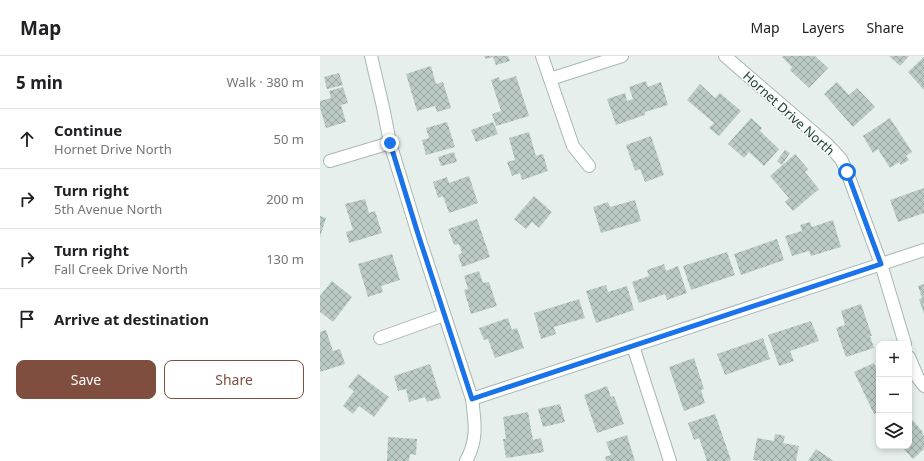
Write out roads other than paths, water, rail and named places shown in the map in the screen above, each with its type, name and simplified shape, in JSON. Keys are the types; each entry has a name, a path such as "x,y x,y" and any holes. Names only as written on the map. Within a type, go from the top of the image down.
{"street":[{"path":"371,56 390,143 472,399 476,423 474,442 466,461"},
{"path":"542,56 573,146 589,166"},
{"path":"550,79 622,56"},
{"name":"Hornet Drive North","path":"725,56 827,144 838,156 847,172 881,264 904,341"},
{"path":"330,161 390,143"},
{"path":"472,399 924,250"},
{"path":"380,338 444,315"},
{"path":"633,346 670,461"},
{"path":"912,364 918,378 924,386"}]}
